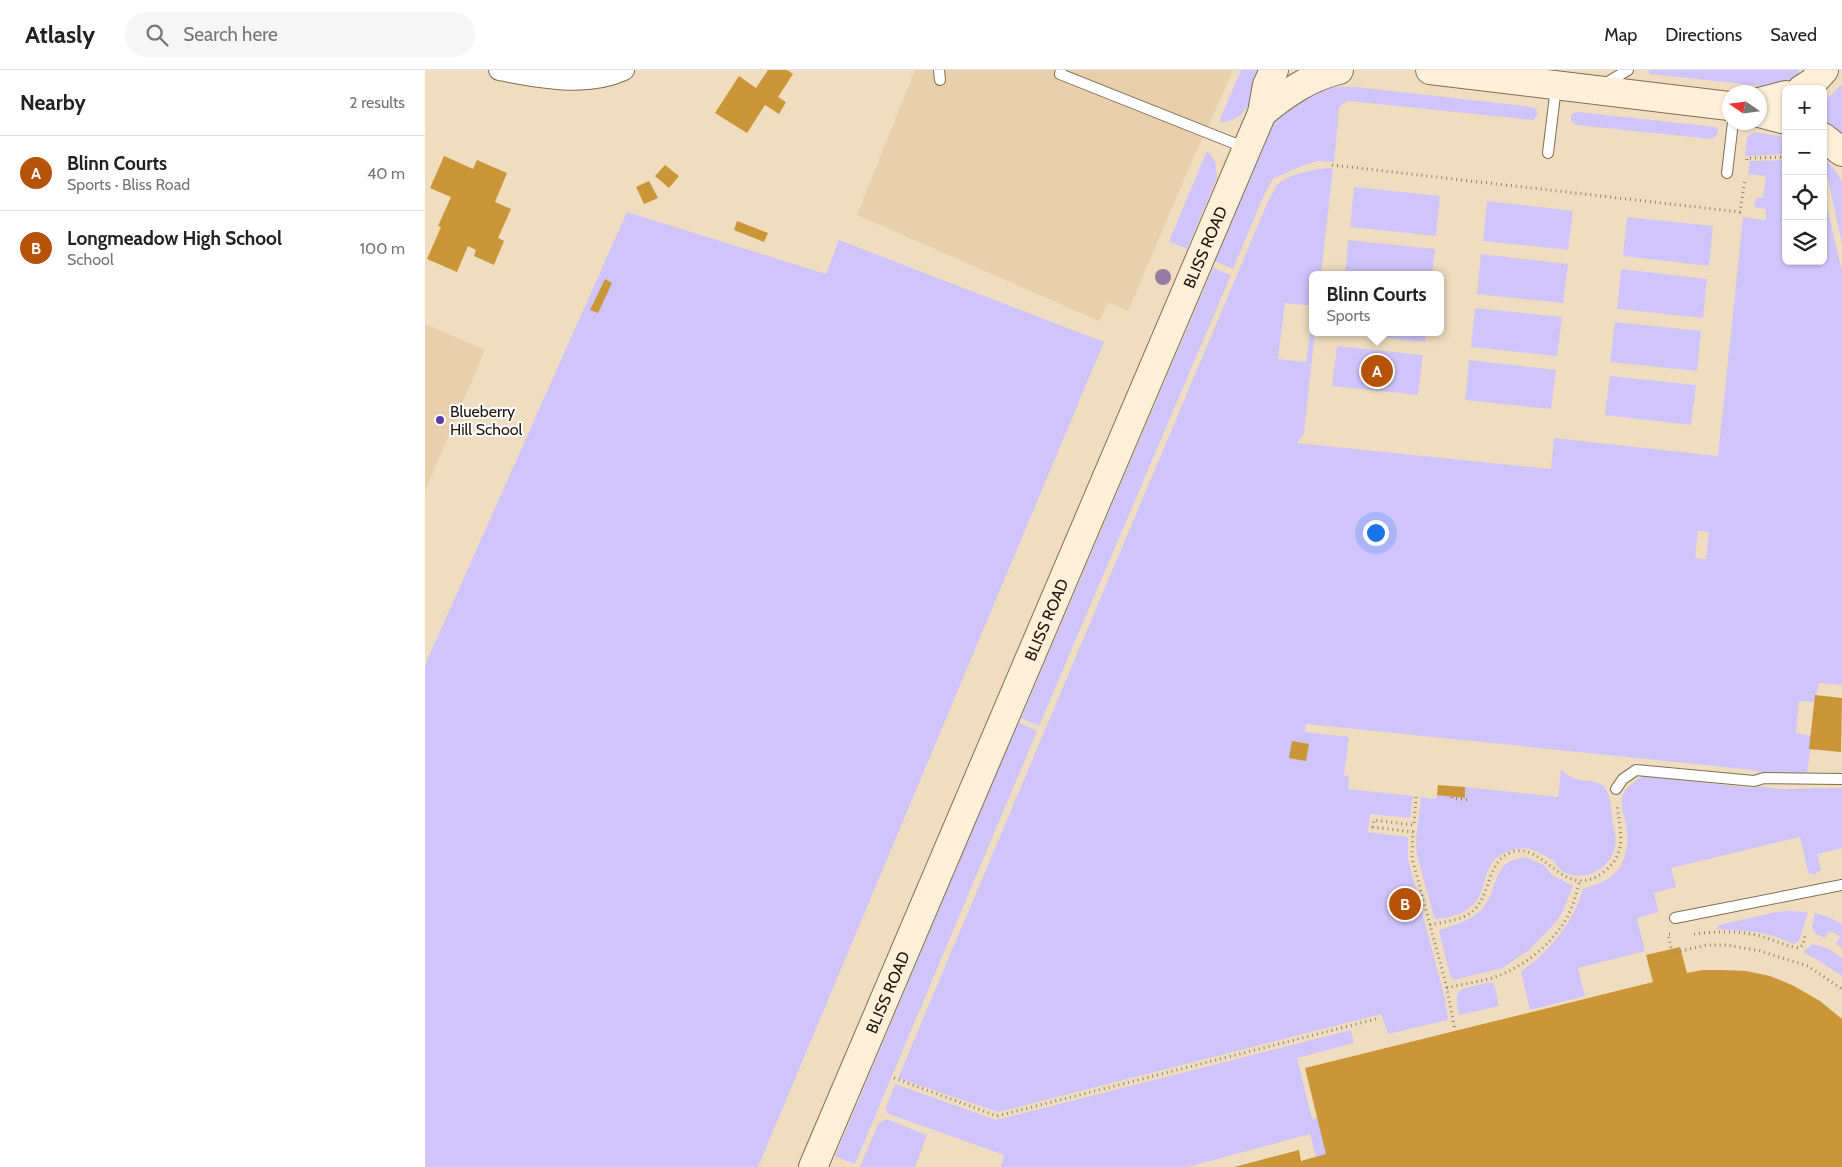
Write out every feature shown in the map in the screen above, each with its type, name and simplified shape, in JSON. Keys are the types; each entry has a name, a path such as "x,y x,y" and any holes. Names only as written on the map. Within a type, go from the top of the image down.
{"main road":[{"name":"BLISS ROAD","path":"813,1167 1262,113 1267,85 1273,70"},
{"path":"1262,113 1285,94 1329,72 1339,70"},
{"path":"1430,70 1722,105"},
{"path":"1808,85 1824,70"},
{"path":"1767,100 1782,97"},
{"path":"1767,115 1782,119"},
{"path":"1827,139 1842,152"}],"street":[{"path":"499,70 561,80 587,80 609,76 624,70"}],"lane":[{"path":"1061,70 1060,74 1247,148"},
{"path":"1595,90 1628,70"},
{"path":"1548,153 1556,85"},
{"path":"1727,173 1732,130"},
{"path":"1616,789 1623,779 1636,770 1754,781 1764,778 1842,779"},
{"path":"1675,918 1842,885"}],"path":[{"path":"1746,167 1747,158 1782,157"},
{"path":"1332,164 1740,212 1745,176"},
{"path":"1430,925 1453,920 1473,912 1485,896 1498,862 1512,852 1529,852 1557,872 1576,881 1596,878 1613,864 1621,846 1616,789"},
{"path":"1417,797 1414,825 1374,820 1373,827 1413,832 1412,858 1447,988 1455,1031"},
{"path":"1452,797 1469,800"},
{"path":"1447,988 1494,977 1510,971 1544,946 1571,910 1580,880"},
{"path":"1688,935 1713,932 1739,933 1799,948 1803,945 1805,936"},
{"path":"1674,933 1668,934 1671,938 1672,953 1707,945 1727,945 1760,950 1808,966 1842,989"},
{"path":"894,1078 997,1116 1380,1018"}],"shaded area":[{"path":"915,70 1233,70 1128,311 1108,302 1099,321 857,215"},
{"path":"1241,70 1263,70 1253,97 1244,112 1229,121 1219,122"},
{"path":"1648,70 1798,70 1800,76 1783,85 1772,87 1650,74"},
{"path":"1842,86 1842,137 1827,127 1827,99"},
{"path":"1333,87 1356,87 1525,106 1535,108 1538,114 1533,120 1349,101 1339,108 1334,162 1318,161 1301,166 1273,179 1264,195 1233,269 1215,261 1273,124 1287,110 1314,92"},
{"path":"1573,113 1716,127 1718,134 1712,139 1576,125 1571,121 1571,116"},
{"path":"1754,132 1782,136 1782,154 1745,156 1747,137"},
{"path":"1207,151 1215,161 1217,178 1187,249 1169,241"},
{"path":"1782,160 1782,265 1827,265 1827,206 1842,272 1842,685 1819,683 1815,702 1799,701 1796,733 1812,736 1807,774 1760,772 1306,724 1305,732 1349,737 1344,775 1349,776 1348,789 1413,796 1410,818 1370,814 1368,832 1408,837 1408,859 1445,999 1448,1020 1388,1034 1381,1014 998,1112 898,1078 1269,199 1277,185 1288,178 1311,170 1333,168 1321,271 1309,271 1309,306 1285,303 1278,359 1306,362 1310,336 1315,336 1304,433 1297,443 1551,469 1554,438 1718,456 1743,217 1766,220 1766,209 1754,207 1756,198 1763,198 1766,176 1748,174 1750,161","holes":["1698,531 1709,532 1706,559 1695,558"]},
{"path":"1827,161 1842,182 1842,244 1827,175"},
{"path":"1354,187 1440,196 1436,236 1350,227"},
{"path":"1487,201 1573,211 1568,250 1483,241"},
{"path":"627,212 826,274 839,240 1104,342 758,1167 425,1167 425,665"},
{"path":"1627,217 1713,226 1709,266 1623,256"},
{"path":"1348,240 1435,249 1432,271 1345,271"},
{"path":"1481,254 1568,264 1563,303 1477,294"},
{"path":"1213,268 1231,275 1039,726 1021,718"},
{"path":"1621,269 1707,279 1703,318 1617,309"},
{"path":"1475,308 1562,317 1557,356 1471,347"},
{"path":"1615,322 1701,331 1697,371 1610,362"},
{"name":"Blueberry Hill School","path":"425,324 485,350 425,491"},
{"path":"1373,336 1426,336 1425,342"},
{"path":"1337,346 1423,355 1418,395 1332,386"},
{"path":"1469,360 1556,370 1551,409 1465,400"},
{"path":"1610,376 1696,385 1691,425 1605,415"},
{"path":"1018,722 1037,731 855,1164 835,1156"},
{"path":"1561,769 1573,778 1601,784 1609,795 1616,841 1614,851 1605,864 1592,873 1576,876 1561,870 1554,861 1533,850 1524,848 1510,851 1498,856 1494,860 1480,895 1473,905 1462,913 1436,919 1417,855 1416,840 1421,797 1436,799 1437,795 1464,798 1465,787 1558,797"},
{"path":"1643,776 1752,788 1759,786 1779,789 1842,788 1842,848 1817,854 1821,870 1814,875 1808,872 1800,837 1671,868 1676,887 1654,893 1659,912 1637,918 1645,951 1578,968 1585,996 1530,1010 1521,972 1544,952 1565,928 1583,889 1607,879 1622,864 1626,851 1627,830 1622,798 1627,789"},
{"path":"1525,857 1544,865 1552,875 1573,886 1562,913 1529,950 1503,968 1454,980 1451,978 1440,930 1462,922 1481,910 1487,902 1501,870 1506,864"},
{"path":"1787,911 1808,912 1799,941 1794,944 1774,936 1756,932 1716,929 1719,925"},
{"path":"1815,913 1842,924 1842,948 1836,944 1840,936 1829,931 1825,938 1814,933 1812,927"},
{"path":"1813,944 1827,948 1842,958 1842,976 1803,952"},
{"path":"1492,983 1495,987 1499,1006 1459,1015 1457,1006 1458,994 1465,989"},
{"path":"1351,1030 1354,1043 1297,1058 1312,1119 1323,1117 1332,1153 1316,1157 1310,1134 1188,1167 1001,1167 1004,1155 889,1114 885,1110 895,1084 996,1120"},
{"path":"886,1119 927,1135 915,1167 860,1167 878,1124"}],"building":[{"path":"768,70 787,70 793,74 778,97 786,102 779,114 765,105 747,133 715,113 739,76 756,88"},
{"path":"444,156 473,169 477,160 507,173 495,202 511,209 498,238 504,241 494,265 474,256 476,250 468,246 457,272 427,259 441,227 438,226 451,197 430,188"},
{"path":"665,165 679,176 669,188 655,176"},
{"path":"649,181 658,198 644,204 636,187"},
{"path":"737,221 768,233 764,242 734,230"},
{"path":"605,279 612,283 598,313 590,310"},
{"path":"1815,695 1842,698 1841,752 1809,749"},
{"path":"1292,741 1309,744 1306,761 1289,758"},
{"path":"1438,785 1465,787 1465,798 1437,795"},
{"path":"1680,947 1687,973 1702,970 1723,970 1746,971 1770,976 1792,985 1820,1001 1842,1019 1842,1167 1234,1167 1299,1150 1301,1161 1326,1154 1305,1068 1653,982 1646,955"}],"place":[{"name":"Blinn Courts","path":"1377,371"},
{"name":"Blueberry Hill School","path":"440,420"},
{"name":"Longmeadow High School","path":"1405,904"}]}
